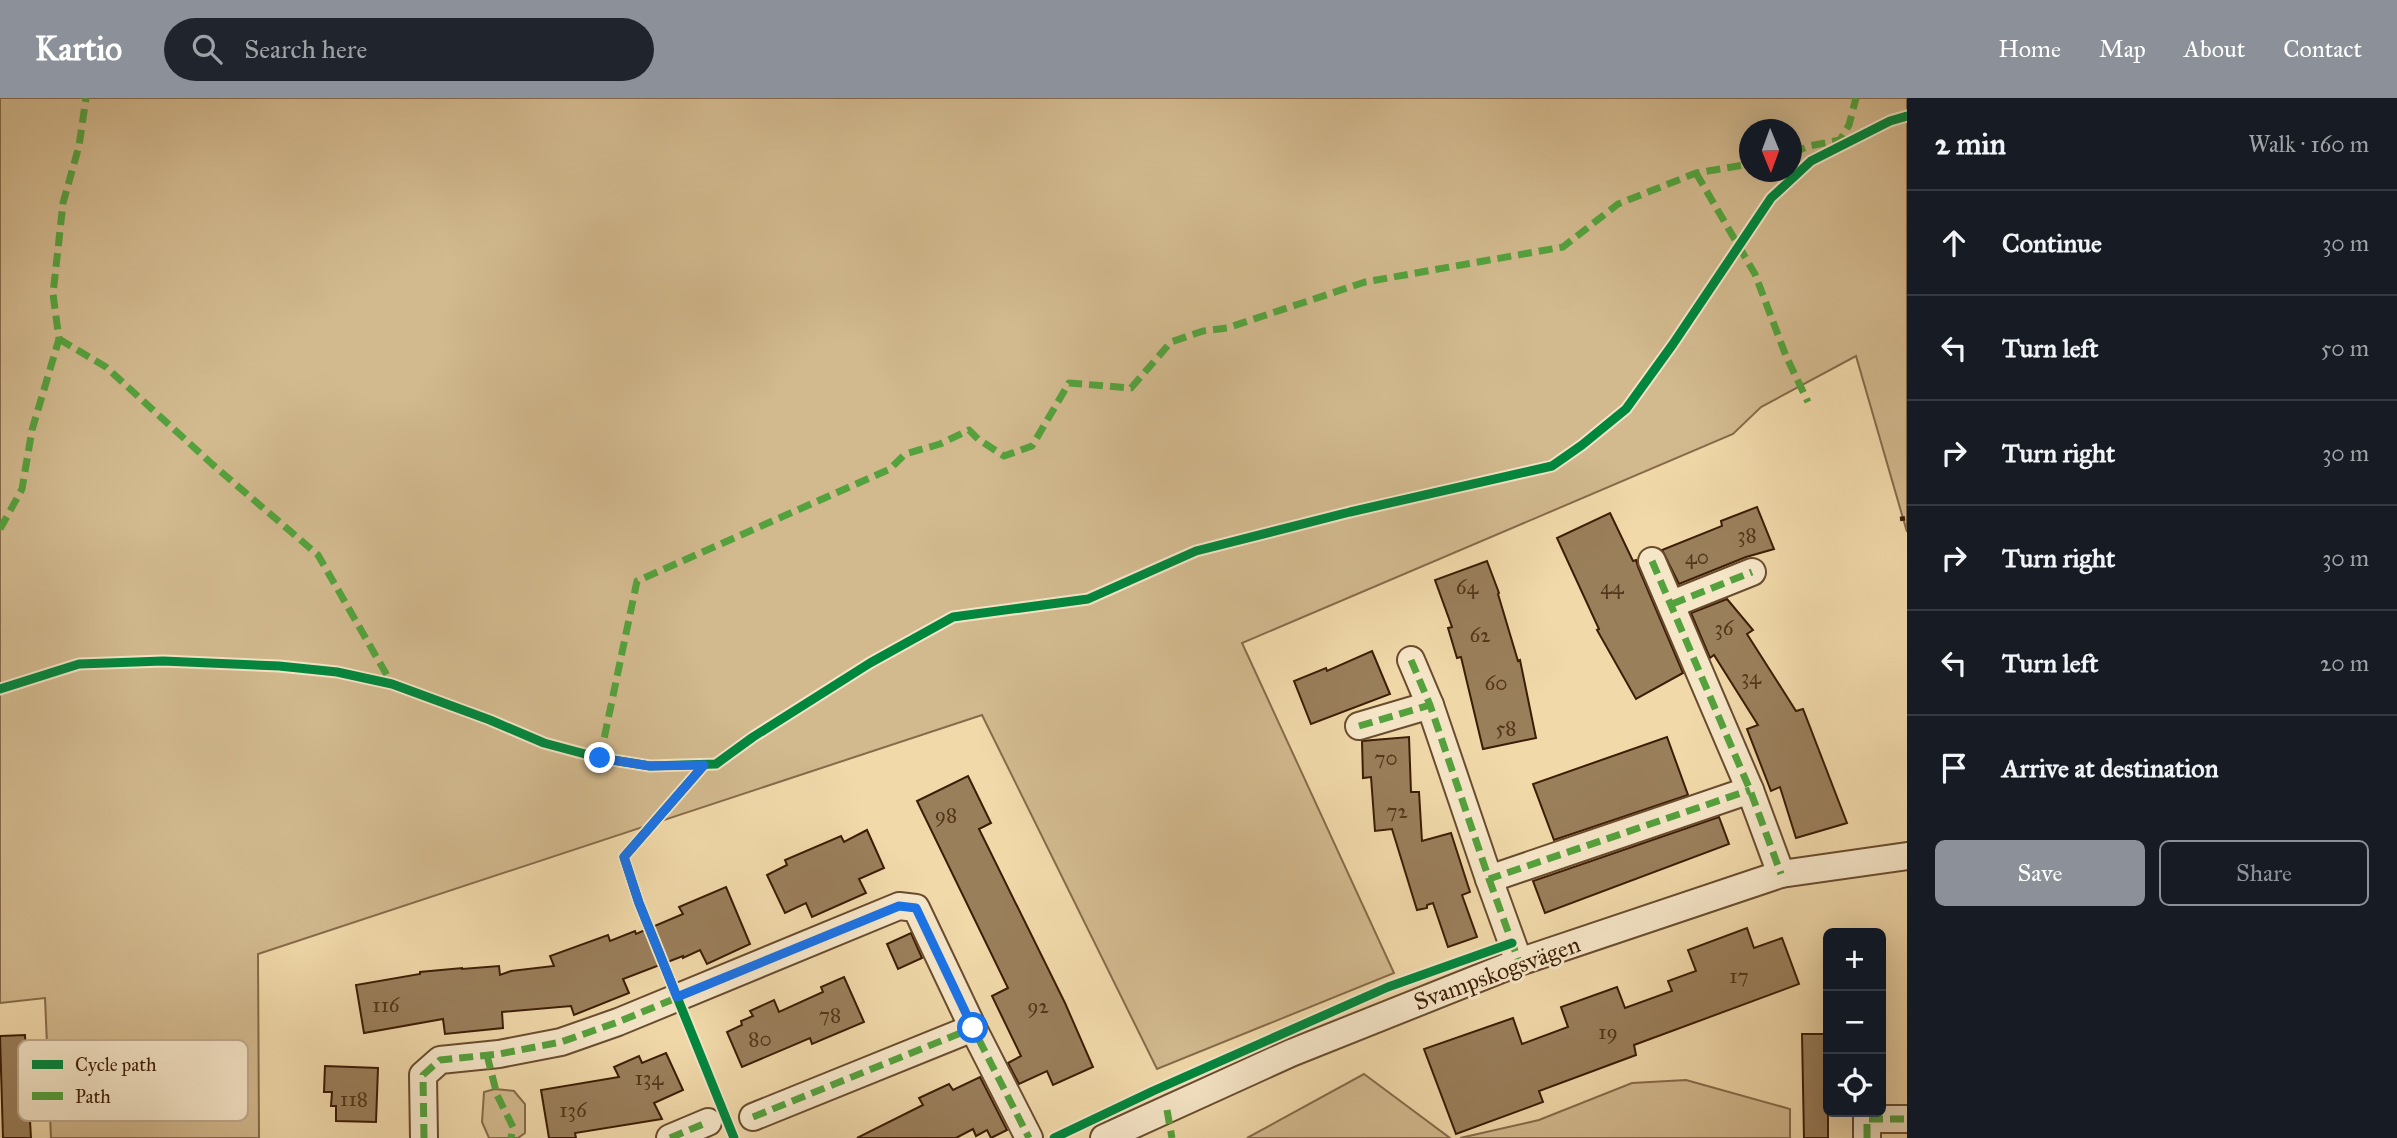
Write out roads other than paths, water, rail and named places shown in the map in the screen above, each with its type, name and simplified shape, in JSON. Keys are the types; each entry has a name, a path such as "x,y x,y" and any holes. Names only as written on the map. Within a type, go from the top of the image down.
{"street":[{"path":"1652,561 1750,790 1781,874"},
{"path":"1672,604 1752,572"},
{"path":"1411,660 1430,705 1519,962"},
{"path":"1359,726 1430,705"},
{"path":"1489,879 1750,790"},
{"name":"Svampskogsvägen","path":"1104,1138 1291,1053 1519,962 1781,874 1907,856"},
{"path":"424,1138 423,1075 440,1060 499,1054 561,1042 618,1022 899,906 916,908 1029,1138"},
{"path":"753,1117 973,1028"},
{"path":"1867,1138 1867,1119 1907,1119"},
{"path":"670,1138 708,1122"}]}
